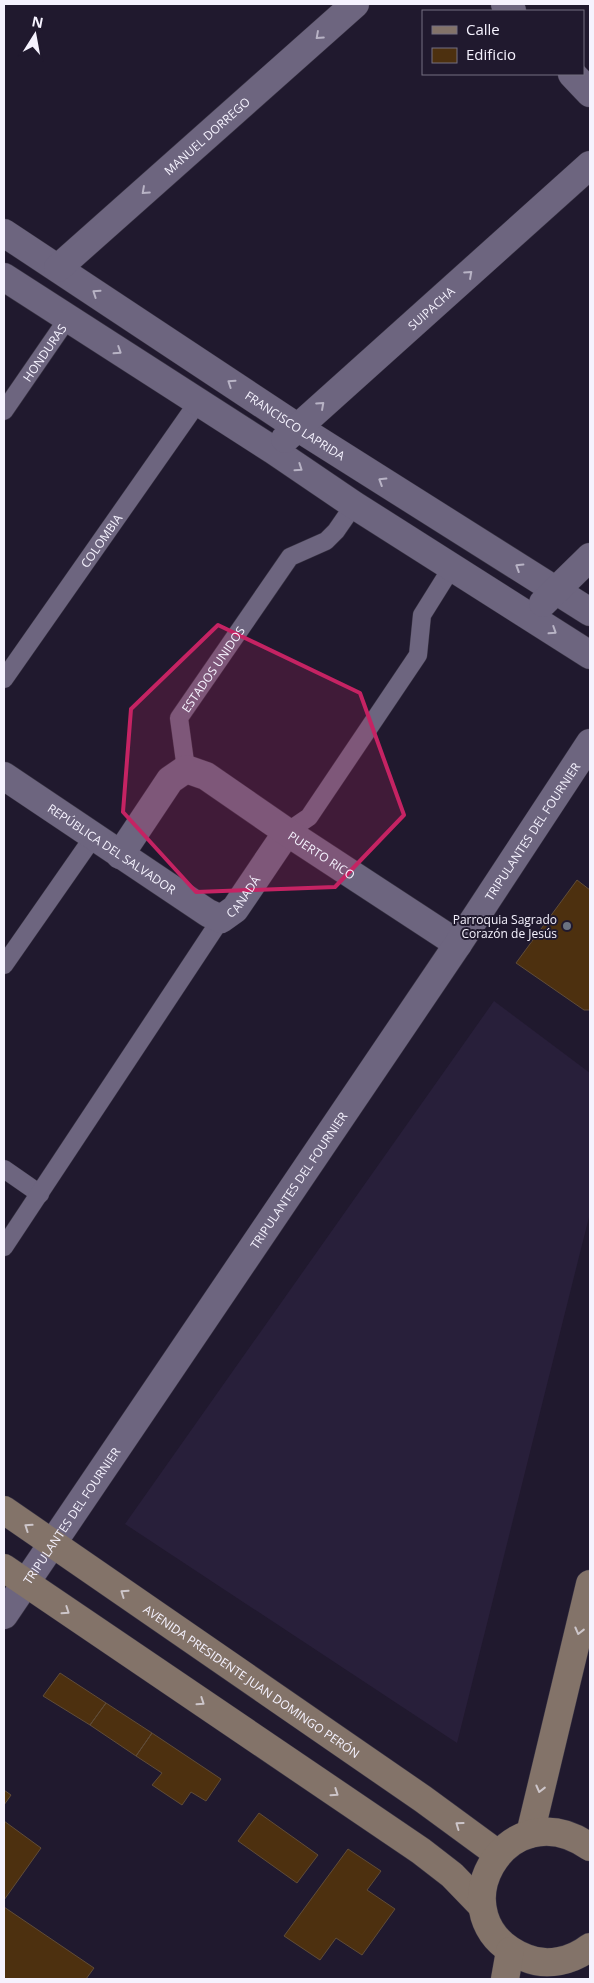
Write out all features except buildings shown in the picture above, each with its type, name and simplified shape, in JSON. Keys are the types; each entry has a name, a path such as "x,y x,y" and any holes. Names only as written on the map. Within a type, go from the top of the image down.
{"main road":[{"name":"AVENIDA PRESIDENTE JUAN DOMINGO PERÓN","path":"4,1510 415,1794 498,1854"},
{"path":"4,1568 421,1851 452,1875 482,1906"},
{"path":"530,1834 590,1584"},
{"path":"582,1956 554,1962 534,1961 510,1951 496,1940 488,1926 482,1906 482,1887 488,1869 498,1854 512,1841 530,1834 550,1831 571,1836 590,1847"},
{"path":"505,1979 510,1951"}],"street":[{"name":"MANUEL DORREGO","path":"58,268 355,4"},
{"path":"573,75 590,93"},
{"name":"SUIPACHA","path":"273,450 590,165"},
{"name":"FRANCISCO LAPRIDA","path":"4,233 297,427 590,612"},
{"path":"4,277 273,450 354,505 590,655"},
{"path":"530,616 590,557"},
{"name":"TRIPULANTES DEL FOURNIER","path":"4,1615 458,944 590,743"},
{"path":"120,855 170,780 186,769"},
{"name":"PUERTO RICO","path":"186,769 206,776 287,832 458,944"},
{"name":"REPÚBLICA DEL SALVADOR","path":"4,776 120,855 221,919"},
{"name":"CANADÁ","path":"221,919 235,908 287,832"}],"lane":[{"name":"HONDURAS","path":"4,411 68,318"},
{"name":"COLOMBIA","path":"4,679 198,402"},
{"name":"ESTADOS UNIDOS","path":"186,769 179,718 290,557 326,541 336,531 354,505"},
{"name":"CANADÁ","path":"287,832 309,817 418,655 422,614 452,567"},
{"path":"4,965 94,836"},
{"name":"CANADÁ","path":"4,1247 221,919"},
{"path":"4,1170 40,1194"}],"highlighted area":[{"path":"218,625 360,693 404,815 335,887 196,892 123,812 131,709"}],"shaded area":[{"path":"494,1001 590,1073 590,1213 457,1743 125,1524"}],"place":[{"name":"Parroquia Sagrado Corazón de Jesús","path":"567,926"}]}
